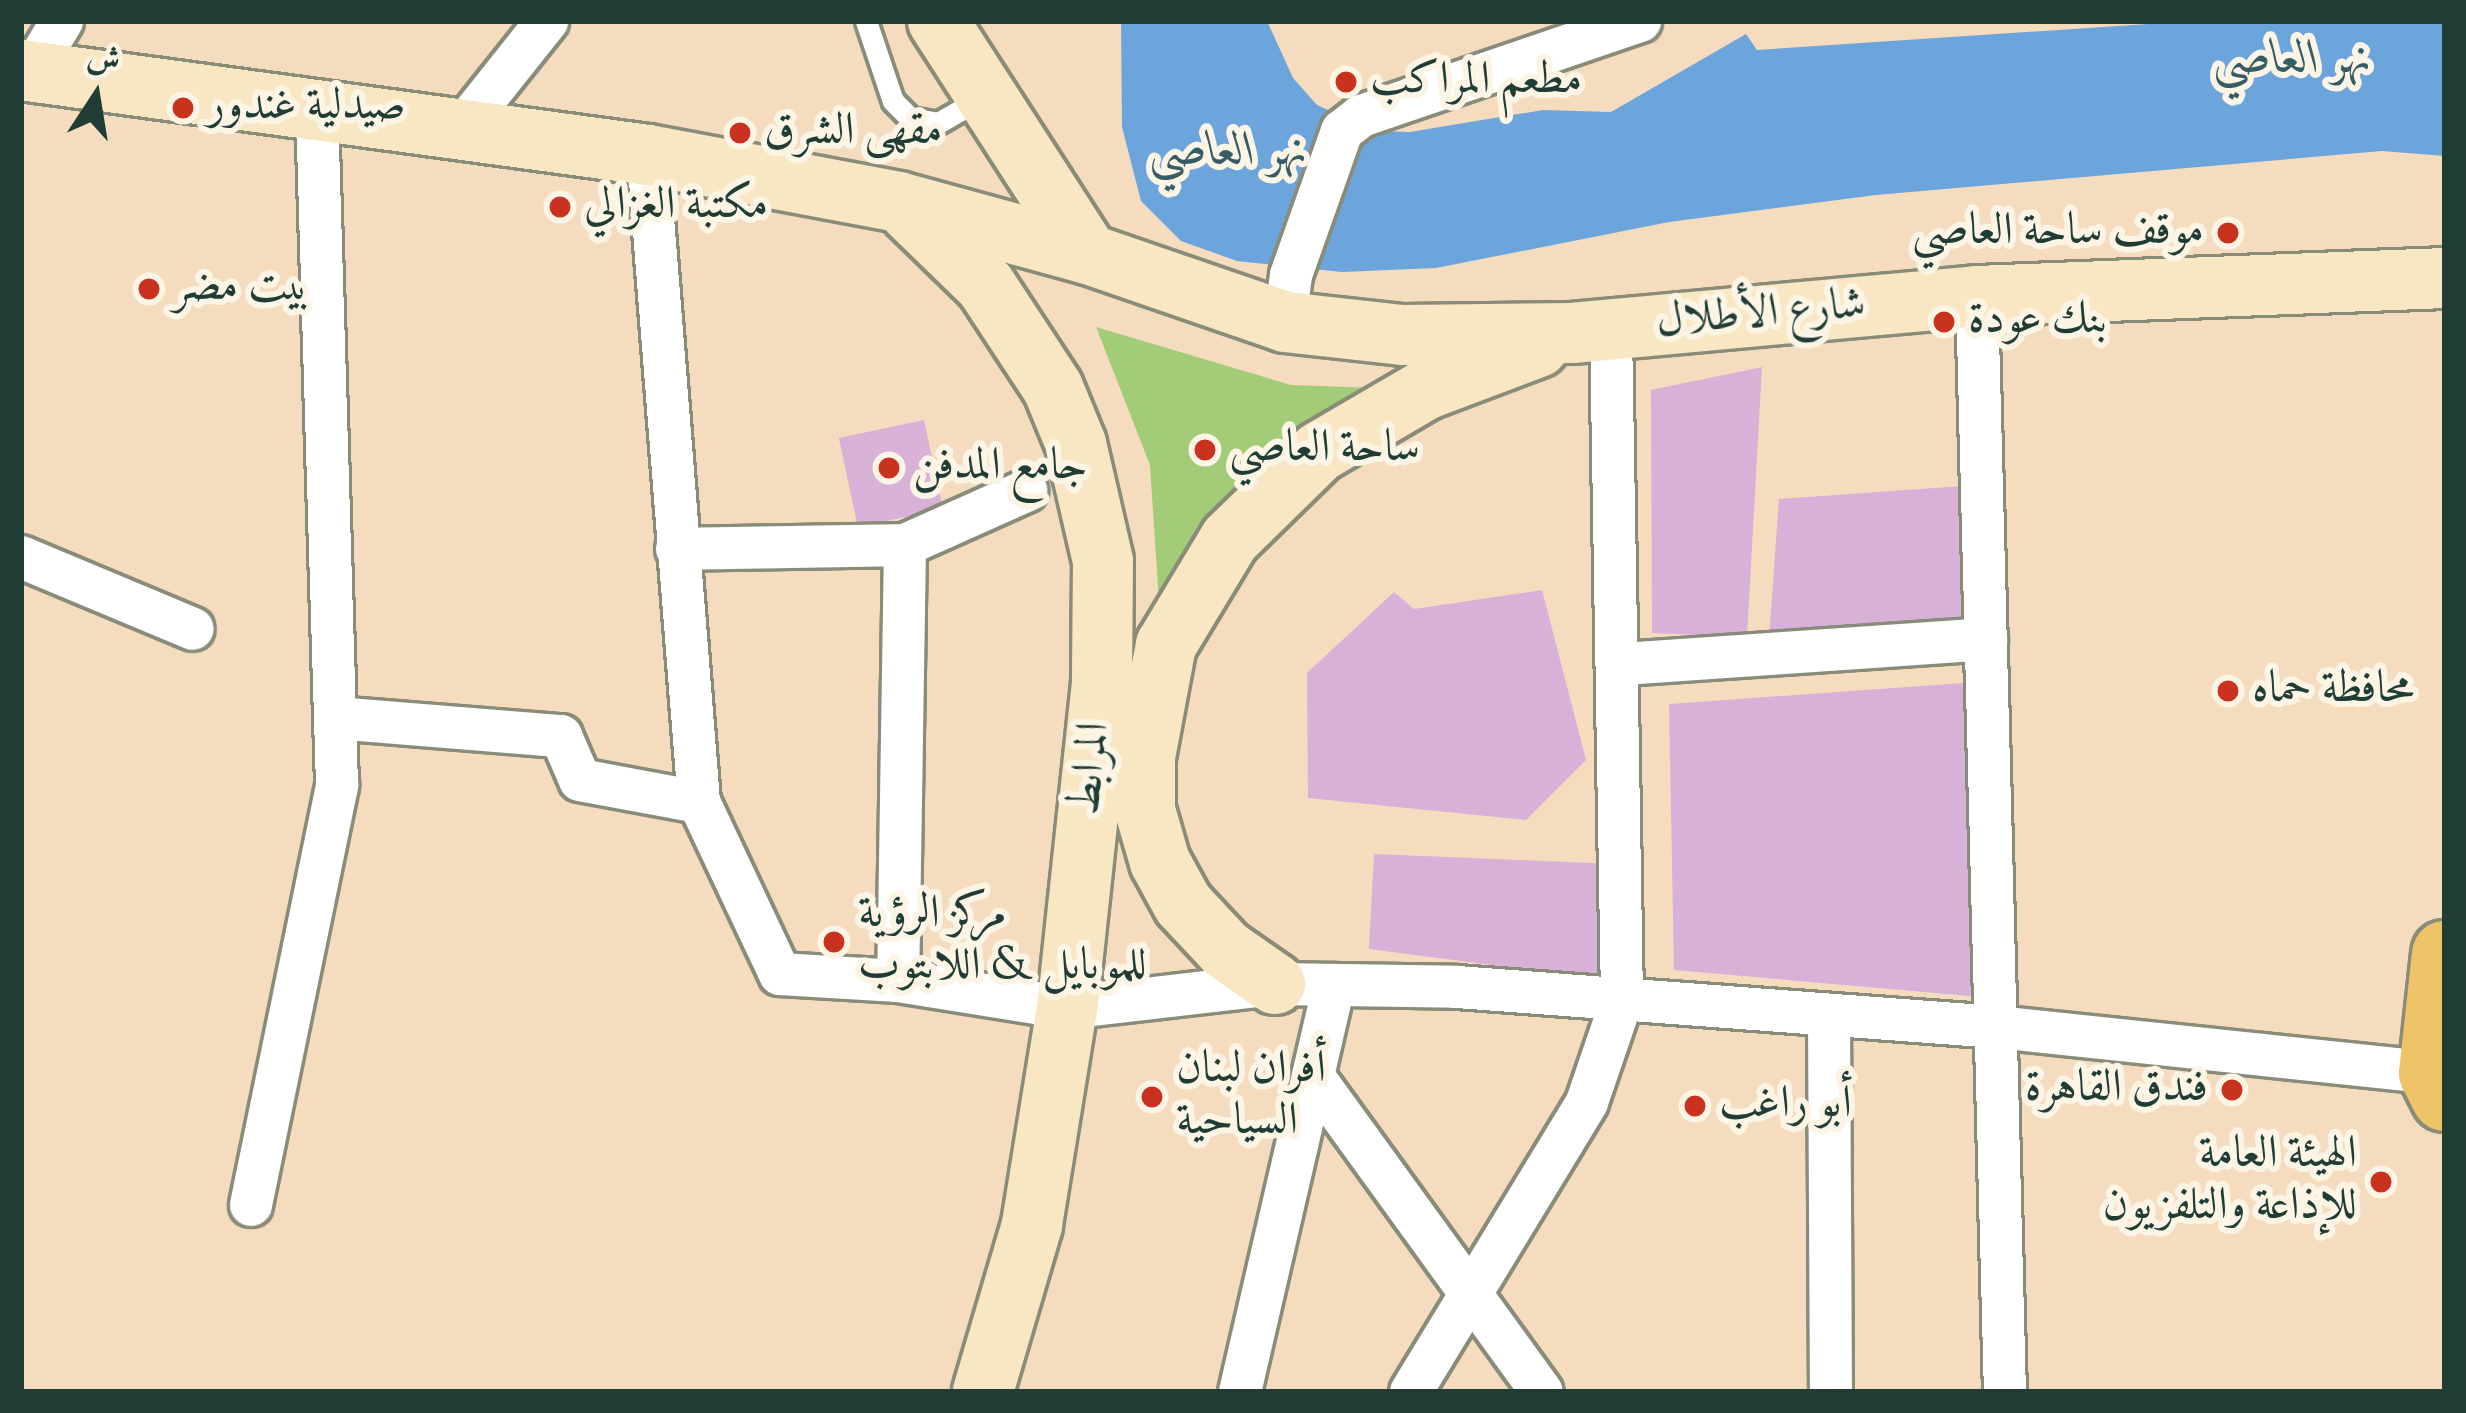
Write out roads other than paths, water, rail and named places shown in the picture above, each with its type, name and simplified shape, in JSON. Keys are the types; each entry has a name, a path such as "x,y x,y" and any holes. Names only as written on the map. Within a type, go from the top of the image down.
{"main road":[{"path":"938,21 1088,254"},
{"name":"شارع الأطلال","path":"34,52 317,110 647,155 898,202 1088,254 1288,299 1402,335 1591,330 1977,296 2445,278"},
{"name":"المرابط","path":"898,202 973,271 1023,335 1053,388 1093,502 1106,622 1067,1008 1032,1225 983,1392"},
{"path":"1275,983 1226,950 1183,904 1160,862 1145,811 1144,757 1166,645 1230,539 1319,452 1427,389 1591,330"},
{"path":"2445,954 2441,1075 2445,1151"}],"street":[{"path":"462,128 547,21"},
{"path":"1288,299 1342,130 1361,116 1640,21"},
{"path":"251,1205 338,785 317,110"},
{"path":"647,155 699,802 780,974 898,981 1067,1008 1275,983 1622,1000 1997,1027 2441,1075"},
{"path":"1977,296 2005,1392"},
{"path":"1411,1392 1587,1102 1622,1000 1622,664 1591,330"},
{"path":"677,549 905,545 1026,491"},
{"path":"898,981 905,545"},
{"path":"21,557 193,629"},
{"path":"1622,664 1986,639"},
{"path":"335,718 560,736 580,780 699,802"},
{"path":"1240,1392 1334,985"},
{"path":"1828,1017 1831,1392"},
{"path":"1313,1076 1542,1392"}],"lane":[{"path":"866,21 893,101 910,118 938,123 984,97"}],"water":[{"name":"نهر العاصي","path":"1121,21 1267,21 1293,78 1317,105 1375,131 1410,132 1543,110 1611,112 1746,34 1757,50 2193,21 2445,21 2445,156 2382,151 1876,195 1669,222 1436,268 1342,272 1237,261 1181,241 1141,201 1122,127"}],"place":[{"name":"مطعم المراكب","path":"1346,82"},
{"name":"صيدلية غندور","path":"183,108"},
{"name":"مقهى الشرق","path":"740,133"},
{"name":"مكتبة الغزالي","path":"560,207"},
{"name":"موقف ساحة العاصي","path":"2228,233"},
{"name":"بيت مضر","path":"149,289"},
{"name":"بنك عودة","path":"1944,322"},
{"name":"ساحة العاصي","path":"1205,450"},
{"name":"جامع المدفن","path":"889,468"},
{"name":"محافظة حماه","path":"2228,691"},
{"name":"مركز الرؤية للموبايل & اللابتوب","path":"834,942"},
{"name":"فندق القاهرة","path":"2232,1090"},
{"name":"أفران لبنان السياحية","path":"1152,1097"},
{"name":"أبو راغب","path":"1695,1106"},
{"name":"الهيئة العامة للإذاعة والتلفزيون","path":"2381,1182"}]}
